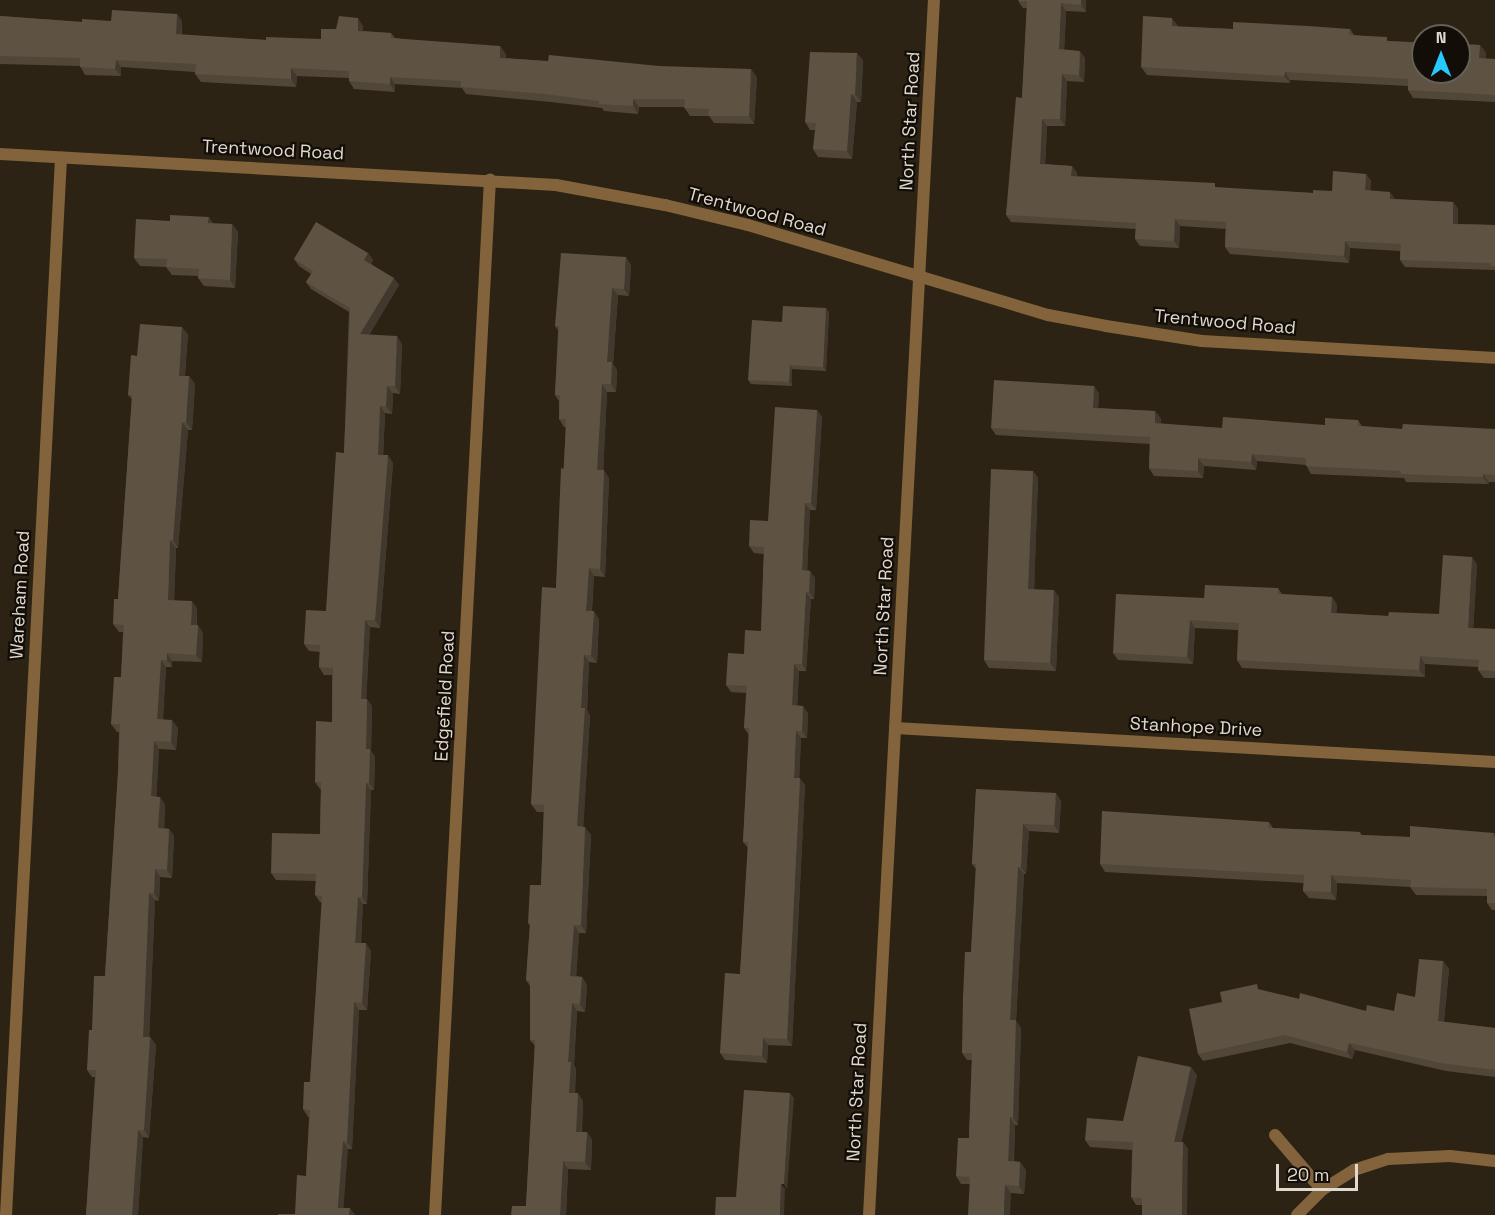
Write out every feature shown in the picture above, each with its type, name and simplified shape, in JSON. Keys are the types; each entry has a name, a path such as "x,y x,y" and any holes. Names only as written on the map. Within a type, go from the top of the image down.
{"street":[{"name":"North Star Road","path":"869,1215 934,0"},
{"name":"Trentwood Road","path":"0,154 490,179 556,185 665,205 748,225 1048,315 1202,341 1495,358"},
{"name":"Wareham Road","path":"6,1215 61,157"},
{"name":"Edgefield Road","path":"435,1215 490,179"},
{"name":"Stanhope Drive","path":"895,728 1495,762"},
{"path":"1275,1135 1322,1190"},
{"path":"1297,1215 1322,1190 1354,1170 1388,1159 1450,1156 1495,1161"}],"building":[{"path":"1019,0 1081,0 1081,5 1061,3 1059,49 1080,51 1079,75 1062,74 1060,119 1042,119 1040,164 1072,166 1071,176 1215,183 1215,187 1313,193 1313,190 1332,191 1333,171 1366,174 1365,190 1390,192 1390,199 1453,202 1453,224 1495,225 1495,266 1491,266 1491,263 1400,260 1401,244 1345,241 1344,256 1225,247 1226,222 1175,219 1174,241 1135,239 1136,223 1006,215 1016,97 1022,98 1027,1"},
{"path":"112,10 177,14 176,34 266,40 266,37 321,39 321,29 336,29 339,16 358,18 358,31 391,33 391,38 500,46 500,58 548,61 549,55 659,66 751,69 749,116 708,116 709,109 684,108 685,99 633,99 633,106 599,104 599,101 545,94 461,87 461,81 390,77 390,84 349,81 349,71 291,68 291,79 195,74 196,64 116,60 115,69 80,67 80,58 0,56 0,16 82,22 82,19 111,21"},
{"path":"1143,16 1172,18 1172,26 1233,29 1233,22 1350,29 1349,35 1387,37 1387,41 1411,42 1411,84 1471,84 1471,45 1480,45 1479,58 1495,59 1495,95 1408,90 1408,79 1285,72 1284,76 1141,67"},
{"path":"810,52 857,53 855,94 851,94 847,151 813,149 816,123 805,122"},
{"path":"170,215 209,217 208,223 232,224 230,280 198,278 199,269 166,267 167,259 134,258 136,219 170,221"},
{"path":"316,222 368,253 364,260 394,278 360,334 397,336 395,386 387,386 386,406 380,406 378,455 388,455 375,620 365,620 361,699 367,699 366,749 370,749 369,783 366,783 362,897 358,897 355,943 366,943 362,1003 354,1002 347,1142 343,1141 338,1208 350,1208 349,1215 278,1215 295,1214 297,1175 306,1176 310,1110 303,1109 304,1082 310,1082 322,896 315,895 316,874 271,873 272,833 320,834 321,782 315,782 316,721 332,722 333,668 319,667 320,645 304,644 306,610 326,611 336,452 344,453 348,364 350,308 306,282 313,271 294,259"},
{"path":"561,253 626,257 624,289 612,288 607,362 612,362 611,384 602,384 597,470 604,470 600,569 589,568 586,611 594,611 591,655 584,655 581,708 585,708 577,826 585,827 581,925 574,925 570,976 582,977 580,1004 572,1003 568,1062 571,1062 569,1093 578,1093 576,1132 587,1132 585,1162 563,1161 560,1215 511,1215 512,1206 526,1206 535,1040 530,1040 530,981 526,980 530,923 528,923 530,885 541,885 544,805 531,804 542,587 556,588 561,468 564,469 566,419 559,419 560,395 555,395 559,326 555,326"},
{"path":"783,306 826,308 823,367 790,365 789,382 748,380 752,320 782,322"},
{"path":"140,324 182,327 179,376 189,376 186,422 182,422 173,540 170,540 168,600 192,601 191,625 198,625 196,655 167,653 167,660 161,660 157,719 172,720 171,742 154,741 151,796 160,797 158,828 169,829 167,870 155,869 154,893 149,893 143,1037 150,1037 144,1130 138,1130 132,1215 86,1215 96,1070 87,1070 89,1030 92,1030 94,976 105,976 118,773 120,724 111,724 114,677 121,677 124,625 113,624 114,599 118,599 132,395 128,395 131,355 137,356"},
{"path":"994,380 1094,386 1093,408 1155,411 1155,423 1222,428 1223,417 1325,425 1325,418 1358,420 1358,426 1402,429 1403,424 1495,429 1495,475 1483,474 1483,477 1401,474 1401,471 1306,466 1306,458 1252,454 1251,462 1198,458 1198,471 1149,468 1150,437 991,428"},
{"path":"775,407 817,410 811,503 805,503 802,570 810,571 809,592 806,592 802,664 794,664 792,705 803,706 802,731 796,731 794,778 800,778 787,1039 763,1038 762,1056 720,1053 725,973 740,974 748,842 743,842 749,728 744,728 747,686 726,685 728,653 744,654 745,630 761,631 764,547 749,546 750,520 768,521"},
{"path":"991,469 1033,471 1028,589 1054,590 1050,663 984,660"},
{"path":"1443,555 1472,557 1468,628 1495,629 1495,671 1478,670 1479,660 1420,656 1419,670 1237,660 1239,623 1190,620 1187,657 1113,653 1116,594 1204,598 1205,585 1278,588 1278,594 1332,597 1331,613 1388,616 1389,612 1439,614"},
{"path":"976,789 1056,793 1054,825 1023,824 1021,867 1018,867 1010,1020 1016,1020 1013,1117 1010,1117 1008,1161 1020,1162 1019,1186 1005,1185 1004,1215 968,1215 970,1177 956,1176 958,1138 969,1138 972,1053 962,1053 963,997 965,952 971,952 976,864 972,864"},
{"path":"1102,811 1269,822 1268,828 1360,832 1360,835 1410,837 1410,826 1494,833 1495,903 1487,903 1487,889 1410,887 1411,880 1331,875 1331,892 1303,891 1304,875 1100,864"},
{"path":"1419,959 1443,961 1438,1021 1495,1028 1495,1070 1441,1063 1349,1043 1347,1052 1285,1035 1198,1054 1189,1009 1222,1002 1220,992 1257,984 1258,989 1299,999 1300,993 1366,1011 1367,1005 1394,1011 1397,993 1415,997"},
{"path":"1138,1056 1191,1067 1174,1142 1183,1142 1182,1215 1142,1215 1142,1198 1131,1197 1133,1142 1085,1140 1087,1118 1123,1121"},
{"path":"744,1090 790,1093 780,1215 715,1215 716,1197 736,1197"}]}
